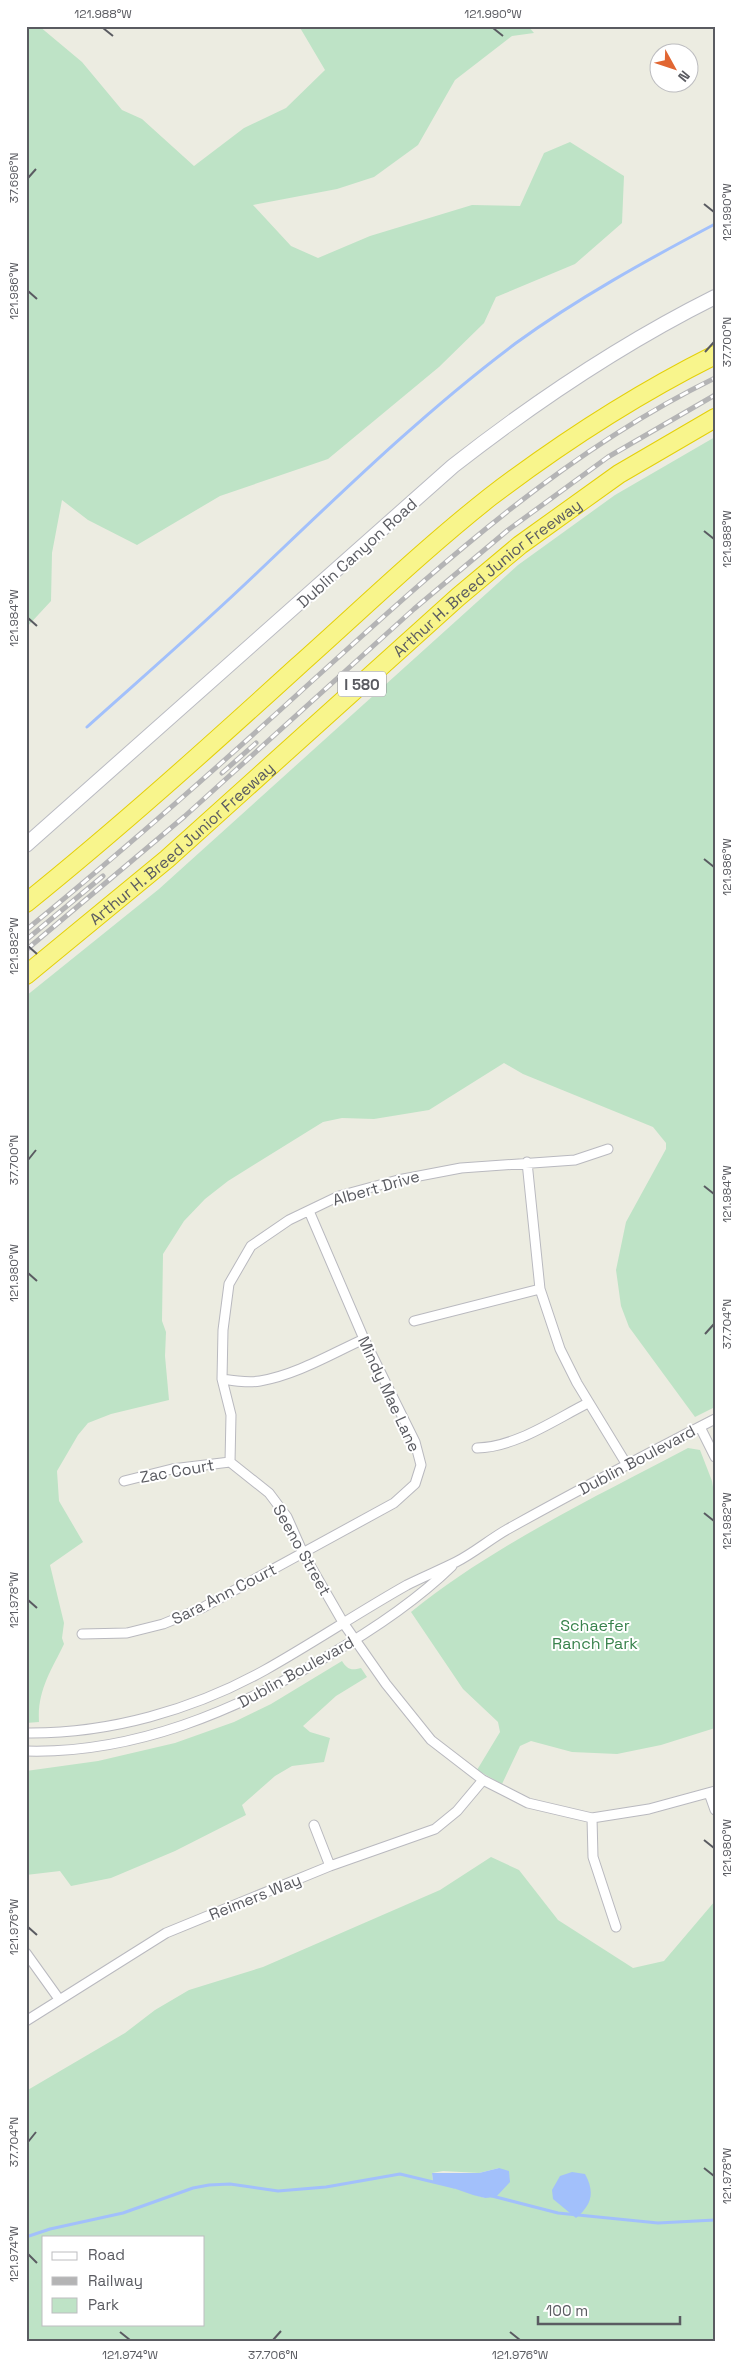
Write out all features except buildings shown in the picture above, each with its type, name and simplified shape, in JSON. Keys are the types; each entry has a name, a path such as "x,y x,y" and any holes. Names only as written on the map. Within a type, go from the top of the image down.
{"highway":[{"path":"26,903 165,786 426,551 483,504 589,427 660,384 715,355"},
{"name":"Arthur H. Breed Junior Freeway","path":"26,975 186,842 514,550 619,474 715,418"}],"main road":[{"name":"Dublin Canyon Road","path":"26,846 453,466 515,417 584,370 660,325 715,298"}],"street":[{"name":"Albert Drive","path":"230,1462 231,1415 222,1379 222,1330 229,1284 251,1246 289,1220 339,1196 398,1180 460,1168 575,1160 608,1149"},
{"path":"526,1162 540,1289 560,1348 588,1403 627,1465"},
{"name":"Mindy Mae Lane","path":"303,1553 394,1503 415,1484 421,1465 416,1442 364,1339 308,1211"},
{"path":"414,1321 540,1289"},
{"path":"222,1379 245,1382 262,1380 306,1366 364,1339"},
{"path":"477,1448 492,1447 523,1436 588,1403"},
{"name":"Dublin Boulevard","path":"26,1733 73,1731 112,1726 161,1714 206,1698 263,1671 424,1576 455,1562 506,1530 715,1419"},
{"path":"700,1427 715,1457"},
{"name":"Seeno Street","path":"230,1462 269,1493 286,1517 303,1553 344,1624 431,1740 483,1780 528,1803 592,1818"},
{"name":"Zac Court","path":"124,1481 172,1469 230,1462"},
{"name":"Sara Ann Court","path":"82,1634 127,1633 163,1624 202,1608 303,1553"},
{"name":"Dublin Boulevard","path":"26,1752 53,1752 100,1747 139,1739 185,1725 280,1684 355,1640 399,1610 455,1562"},
{"name":"Reimers Way","path":"26,2021 166,1933 330,1866 435,1829 457,1811 483,1780"},
{"path":"616,1927 593,1857 592,1818 649,1808 712,1792 715,1810"},
{"path":"314,1825 330,1866"},
{"path":"26,1953 59,1999"}],"green space":[{"path":"26,26 39,26 82,62 122,110 142,119 194,166 244,128 286,108 325,70 299,26 528,26 534,33 512,36 455,80 418,145 374,177 337,189 253,205 291,246 318,258 370,236 472,205 520,206 544,153 570,142 624,176 622,223 575,264 496,297 484,323 439,367 328,459 220,496 137,545 88,520 62,500 52,553 51,601 26,628"},
{"path":"715,437 715,1407 695,1417 629,1327 621,1306 616,1270 626,1222 666,1149 666,1143 653,1127 523,1074 504,1063 429,1110 374,1119 342,1118 323,1122 228,1181 205,1199 184,1221 163,1254 162,1321 166,1332 165,1356 169,1400 111,1414 88,1423 78,1435 57,1471 59,1501 83,1542 50,1565 64,1623 62,1638 64,1644 43,1691 40,1701 39,1722 26,1723 26,996 159,889 518,565 615,495"},
{"name":"Schaefer Ranch Park","path":"688,1448 700,1450 712,1481 715,1499 715,1728 661,1745 617,1754 572,1752 531,1741 520,1746 502,1784 477,1770 500,1732 498,1722 463,1689 411,1612 476,1565 510,1544 581,1504"},
{"path":"342,1661 350,1669 361,1668 367,1677 336,1696 303,1726 310,1732 330,1738 324,1762 292,1766 275,1776 242,1805 246,1815 175,1851 111,1878 71,1886 60,1871 26,1875 26,1771 98,1761 175,1743 234,1722 271,1704"},
{"path":"491,1857 519,1870 558,1920 633,1968 664,1961 715,1901 715,2342 26,2342 26,2091 125,2033 155,2010 189,1990 263,1967 440,1890","holes":["499,2168 485,2198 433,2181 432,2173 443,2171 479,2173"]}],"water":[{"path":"499,2168 509,2171 510,2182 496,2197 485,2198 473,2195 433,2181 432,2173 479,2173"},
{"path":"572,2172 585,2174 591,2192 589,2203 576,2218 553,2199 552,2190 560,2176"}],"waterway":[{"path":"87,727 218,609 385,452 482,369 540,326 588,295 715,224"},
{"path":"26,2237 50,2229 123,2213 193,2188 209,2185 230,2184 278,2191 326,2187 400,2174 454,2187"},
{"path":"492,2196 558,2213 658,2223 715,2220"}],"railway":[{"path":"26,930 170,808 406,597 502,515 605,441 659,408 715,378"},
{"path":"26,950 185,816 414,609 508,530 608,457 715,395"},
{"path":"222,773 256,743"},
{"path":"26,940 103,876"}]}
